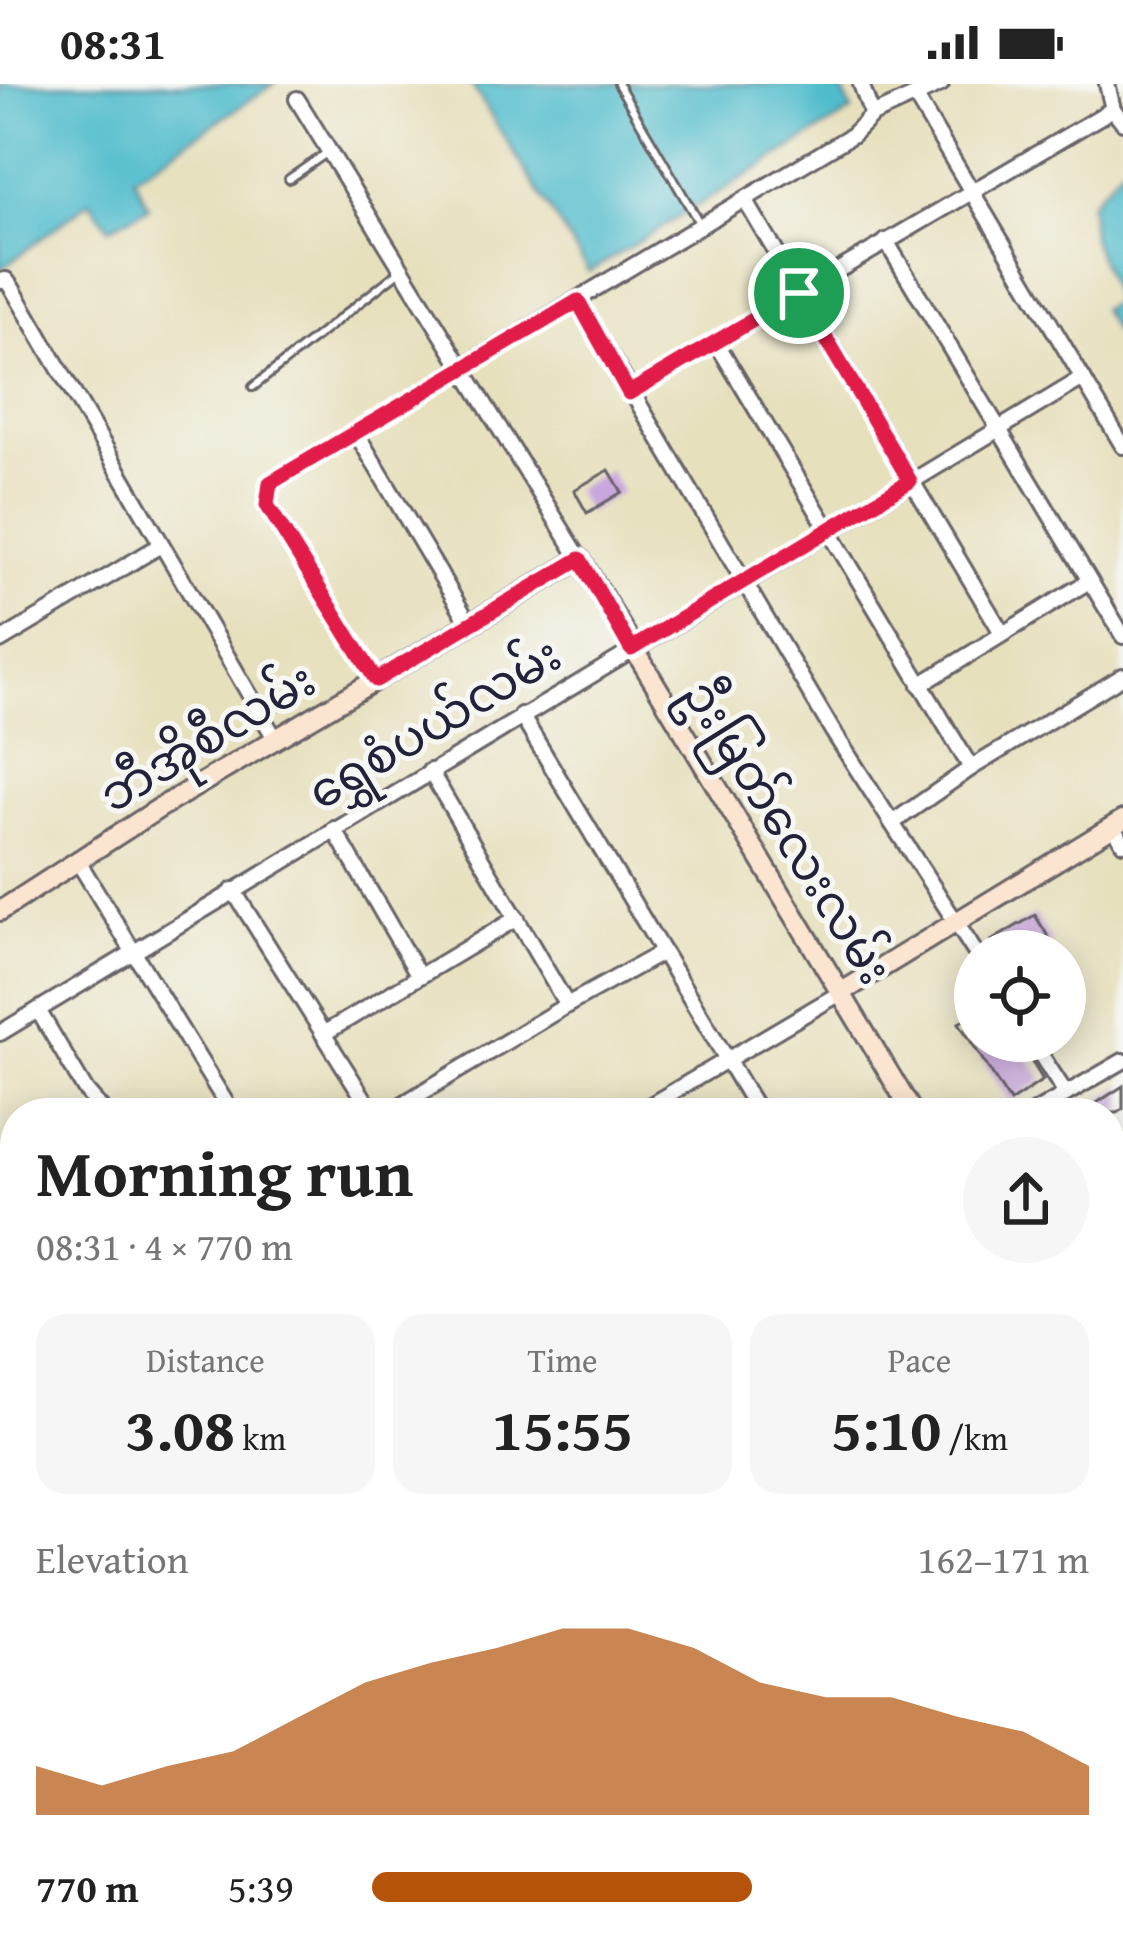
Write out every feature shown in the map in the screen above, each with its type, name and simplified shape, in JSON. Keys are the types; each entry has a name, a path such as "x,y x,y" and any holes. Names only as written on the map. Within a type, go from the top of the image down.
{"street":[{"path":"861,84 872,115"},
{"path":"376,680 267,505 270,483 852,135 872,115 941,84"},
{"path":"629,393 970,190 1118,115 1106,84"},
{"path":"915,96 1123,446"},
{"name":"ဦးမြတ်လေးလမ်း","path":"297,99 904,1098"},
{"path":"745,200 1002,633"},
{"path":"886,241 1123,636"},
{"path":"0,281 6,280 12,288 276,740"},
{"path":"578,301 743,582 961,930"},
{"path":"716,342 971,769"},
{"name":"ရွှေစံပယ်လမ်း","path":"0,1033 1083,378"},
{"path":"355,431 470,625"},
{"path":"0,641 161,545"},
{"name":"ဘီအိုစီလမ်း","path":"0,911 161,807 580,559"},
{"path":"920,685 1089,581"},
{"path":"892,823 1123,676"},
{"path":"521,715 750,1098"},
{"path":"430,771 567,1005"},
{"path":"334,829 419,976"},
{"path":"662,1098 1120,830"},
{"path":"79,863 223,1098"},
{"path":"233,890 363,1098"},
{"path":"322,1034 517,918"},
{"path":"413,1098 663,952"},
{"path":"38,1010 92,1098"},
{"path":"1060,1098 1123,1061"},
{"path":"1044,1062 1064,1096"}],"lane":[{"path":"618,84 701,226"},
{"path":"289,179 328,152"},
{"path":"253,387 402,270"}],"water":[{"path":"0,84 274,84 134,177 149,207 109,228 90,201 0,270"},
{"path":"471,84 839,84 852,111 589,272"},
{"path":"1123,166 1123,346 1101,309 1116,301 1092,239 1090,203"}],"building":[{"path":"609,470 622,492 587,513 574,490"},
{"path":"1035,915 1044,930 1010,930"},
{"path":"984,1062 1032,1062 1043,1080 1016,1098 1007,1098"},
{"path":"1123,1086 1123,1098 1104,1098"}],"route":[{"path":"799,293 910,481 631,649 580,559 376,680 267,505 270,483 578,301 629,393 799,293"}]}
